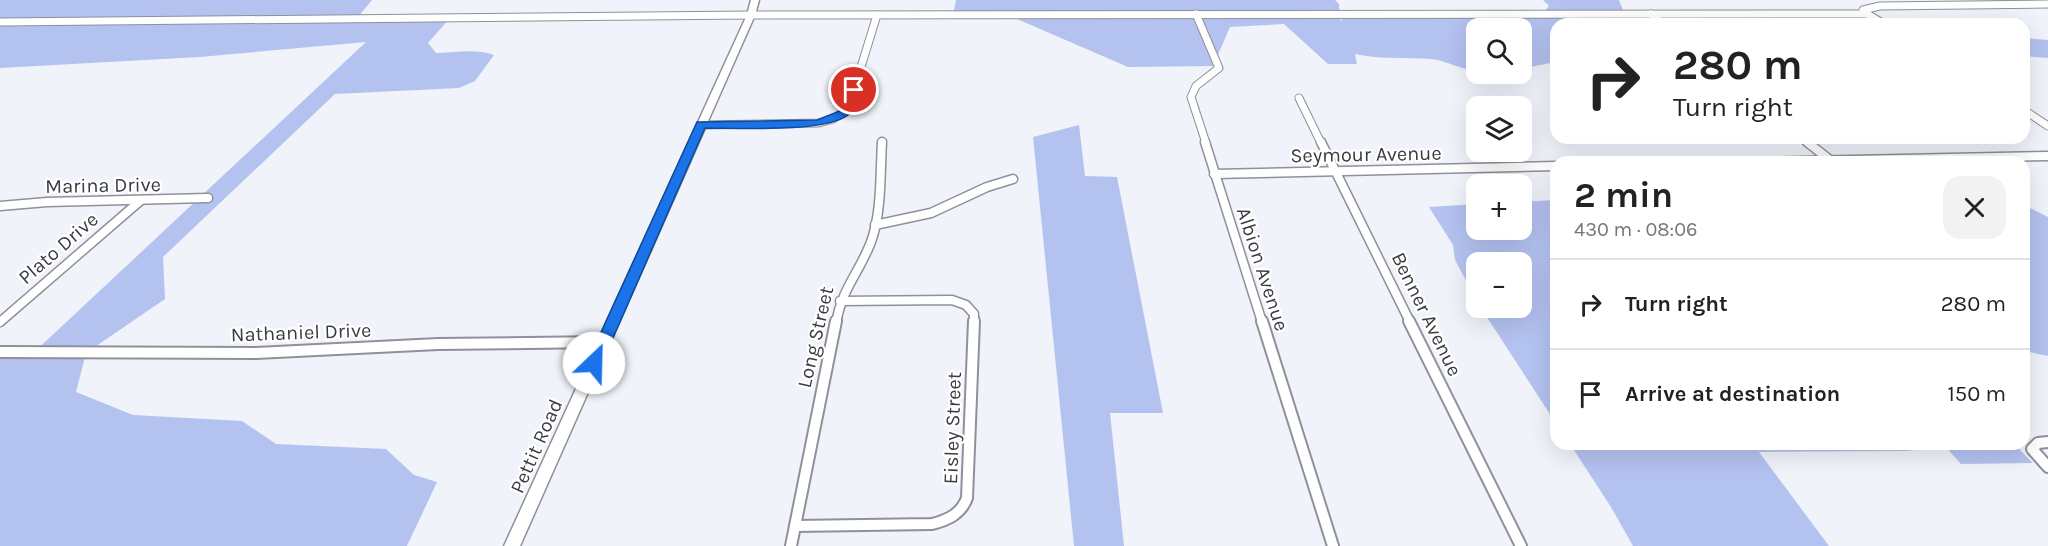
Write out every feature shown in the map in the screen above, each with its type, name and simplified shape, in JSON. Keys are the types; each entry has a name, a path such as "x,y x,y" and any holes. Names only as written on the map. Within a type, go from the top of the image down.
{"street":[{"name":"Pettit Road","path":"512,546 751,15 755,0"},
{"path":"1874,18 1863,10 1880,6 2048,4"},
{"name":"Albion Avenue","path":"1196,14 1219,68 1196,86 1191,97 1333,546"},
{"path":"1651,14 1656,18"},
{"path":"0,22 751,15 1867,14"},
{"path":"701,125 819,123 844,114 848,109 877,15"},
{"name":"Benner Avenue","path":"1299,98 1521,546"},
{"path":"2030,114 2048,126"},
{"name":"Long Street","path":"790,546 840,301 872,239 878,206 882,141"},
{"path":"1810,144 1825,156"},
{"path":"2030,156 2048,156"},
{"name":"Seymour Avenue","path":"1214,174 1550,166"},
{"path":"875,225 931,213 979,190 1013,179"},
{"name":"Marina Drive","path":"0,206 47,202 208,198"},
{"name":"Plato Drive","path":"0,322 140,201"},
{"name":"Eisley Street","path":"795,526 932,524 958,513 967,498 975,314 962,302 948,300 840,301"},
{"name":"Nathaniel Drive","path":"0,352 256,353 438,344 604,342"},
{"path":"2048,442 2038,443 2032,449 2048,467"}],"shaded area":[{"path":"0,0 372,0 358,17 449,19 428,43 436,53 473,51 494,55 475,81 459,88 335,94 163,257 165,299 86,353 76,392 133,415 242,421 276,444 386,449 414,475 437,482 407,546 0,546 0,356 30,356 366,42 200,57 0,68"},
{"path":"956,0 1335,0 1339,4 1340,20 1349,17 1526,18 1466,18 1466,68 1431,59 1384,58 1355,54 1357,64 1328,64 1284,24 1230,27 1213,66 1128,67 1017,19 993,15 953,15"},
{"path":"1543,0 1619,0 1623,10 1606,18 1550,18 1550,63 1532,67 1532,18 1526,18 1544,12 1549,6"},
{"path":"2030,38 2048,40 2048,58 2030,56"},
{"path":"1079,125 1085,176 1117,177 1163,413 1110,413 1124,546 1074,546 1033,137"},
{"path":"1550,200 1550,414 1487,318 1532,318 1532,252 1466,252 1466,280 1455,260 1453,245 1429,207 1466,205 1466,240 1532,240 1532,201"},
{"path":"2030,208 2048,217 2048,356 2030,352"},
{"path":"1574,450 1915,450 1759,452 1829,546 1633,546"},
{"path":"1948,450 2020,450 2033,463 1961,464"}],"route":[{"path":"594,363 701,125 819,123 844,114 854,90"}]}
